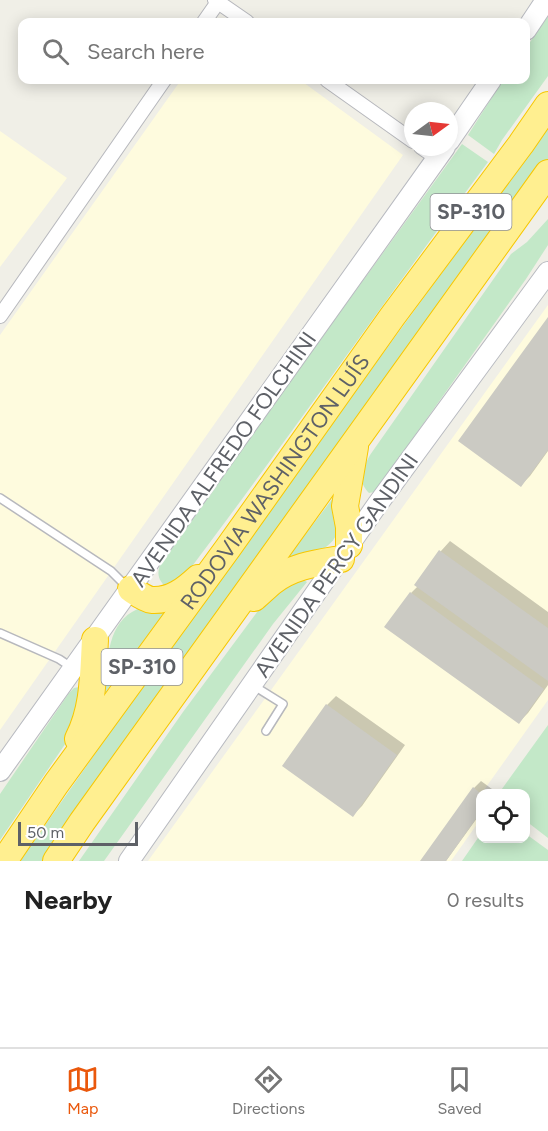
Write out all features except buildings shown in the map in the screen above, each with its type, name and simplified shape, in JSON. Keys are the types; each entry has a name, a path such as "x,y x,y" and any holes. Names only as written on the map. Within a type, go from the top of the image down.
{"highway":[{"name":"RODOVIA WASHINGTON LUÍS","path":"4,861 56,784 392,317 548,105"},
{"name":"RODOVIA WASHINGTON LUÍS","path":"56,861 548,173"},
{"path":"219,632 272,582 285,574 345,552 349,527 345,506 357,440"},
{"path":"130,589 150,600 177,595 228,548"},
{"path":"56,784 81,734 90,708 95,640"}],"main road":[{"path":"530,23 546,0"},
{"path":"458,128 488,84"},
{"name":"AVENIDA ALFREDO FOLCHINI","path":"0,771 95,640 431,156"},
{"name":"AVENIDA PERCY GANDINI","path":"129,861 377,505 548,272"},
{"path":"346,498 377,505"}],"street":[{"path":"206,18 217,1 241,18"},
{"path":"0,316 161,84"},
{"path":"333,84 404,135"}],"lane":[{"path":"0,498 111,571 130,589"},
{"path":"0,633 58,659 74,669"},
{"path":"252,685 283,704 266,731"}],"shaded area":[{"path":"178,84 305,84 403,155 0,730 0,335"},
{"path":"0,131 67,178 0,267"},
{"path":"548,305 548,700 485,789 476,789 476,826 451,861 148,861"}],"green space":[{"path":"548,16 548,76 494,154 468,135 500,84 530,84 530,42"},
{"path":"548,126 548,163 45,861 20,861 207,594"},
{"path":"462,144 488,162 193,565 181,578 165,586 159,575 159,567 164,555 453,156 458,156 458,150"},
{"path":"548,219 548,245 526,279 379,486 374,492 369,493 361,479 370,455 511,254 527,242"},
{"path":"333,498 338,522 334,539 321,550 286,560"},
{"path":"302,579 307,582 273,624 104,861 79,861 183,712 266,600 276,588"},
{"path":"173,601 105,693 110,648 117,627 132,612"},
{"path":"79,687 83,688 72,734 0,840 0,794 69,693"},
{"path":"548,725 548,838 530,824 530,789 502,789"},
{"path":"530,837 548,850 548,861 462,861 476,841 476,843 530,843"}]}
